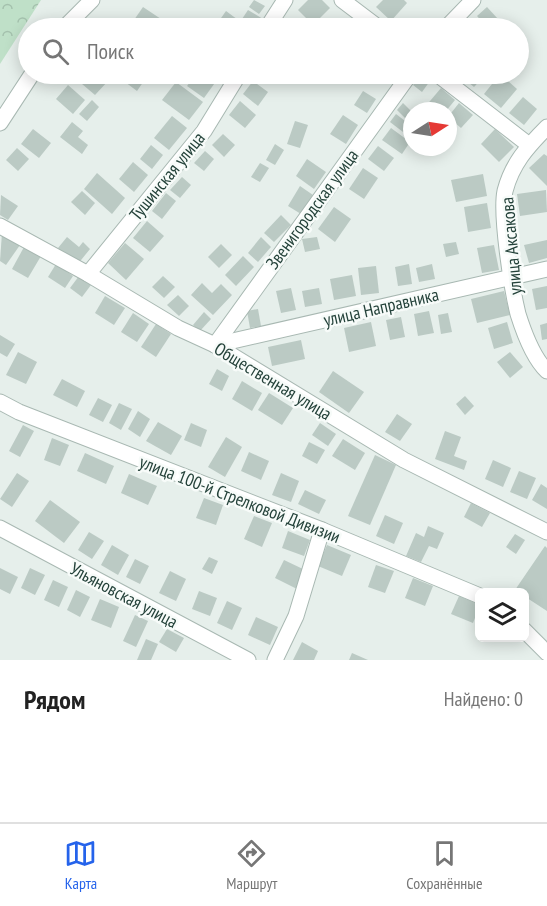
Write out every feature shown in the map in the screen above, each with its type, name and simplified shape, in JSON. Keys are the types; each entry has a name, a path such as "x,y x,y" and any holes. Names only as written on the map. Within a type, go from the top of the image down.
{"street":[{"path":"74,18 92,0"},
{"path":"273,18 285,0"},
{"path":"342,0 366,18"},
{"path":"456,18 473,0"},
{"path":"0,123 25,84"},
{"name":"Тушинская улица","path":"88,274 204,131 233,84"},
{"name":"Звенигородская улица","path":"215,345 403,84"},
{"path":"450,84 529,145"},
{"name":"улица Аксакова","path":"547,127 513,165 504,194 518,314 538,363 547,371"},
{"name":"Общественная улица","path":"0,226 88,274 178,328 215,345 404,460 547,532"},
{"name":"улица Направника","path":"215,345 547,269"},
{"name":"улица 100-й Стрелковой Дивизии","path":"0,402 19,412 322,530 475,594"},
{"name":"Ульяновская улица","path":"0,528 248,660"},
{"path":"275,660 296,616 322,530"},
{"path":"529,634 547,653"}],"green space":[{"path":"0,0 41,0 29,18 18,18 18,36 0,64"}],"building":[{"path":"254,0 265,6 259,14 249,7"},
{"path":"308,0 322,0 330,8 320,18 306,18 298,10"},
{"path":"383,0 404,0 407,3 394,18 388,18 376,7"},
{"path":"143,7 160,18 135,18"},
{"path":"487,7 497,18 479,18 477,16"},
{"path":"248,10 261,18 243,18"},
{"path":"226,11 235,18 221,18"},
{"path":"82,84 105,84 95,95"},
{"path":"128,84 142,84 137,91"},
{"path":"174,84 179,84 203,102 189,120 162,100"},
{"path":"188,84 214,84 204,98 187,86"},
{"path":"251,84 257,84 268,92 258,106 243,94"},
{"path":"414,84 428,84 422,92"},
{"path":"492,84 511,84 517,89 501,108 484,94"},
{"path":"68,85 85,100 73,114 56,99"},
{"path":"441,88 455,100 453,102 429,102"},
{"path":"363,91 376,99 367,113 354,105"},
{"path":"523,97 537,109 524,125 509,113"},
{"path":"92,100 99,107 87,121 79,114"},
{"path":"240,101 256,115 245,128 229,115"},
{"path":"403,103 403,116 397,110"},
{"path":"459,103 473,115 461,128 457,125"},
{"path":"396,114 403,119 403,132 390,122"},
{"path":"343,115 358,125 346,144 330,134"},
{"path":"172,116 187,128 169,150 154,138"},
{"path":"295,121 308,125 300,148 287,144"},
{"path":"72,122 83,131 78,137 88,145 82,154 60,137"},
{"path":"391,128 403,137 403,152 402,154 382,140"},
{"path":"33,129 51,143 39,158 21,144"},
{"path":"495,129 514,147 499,162 481,144"},
{"path":"223,134 235,145 224,157 212,145"},
{"path":"275,144 284,150 275,165 266,160"},
{"path":"151,145 163,155 152,169 140,159"},
{"path":"378,146 394,158 384,171 368,159"},
{"path":"17,148 29,159 18,171 6,160"},
{"path":"205,151 214,159 204,171 194,163"},
{"path":"544,154 547,156 547,186 529,168"},
{"path":"307,159 326,172 314,189 296,176"},
{"path":"133,162 148,175 134,192 119,179"},
{"path":"260,163 269,168 260,182 251,177"},
{"path":"363,168 378,178 364,199 349,189"},
{"path":"97,173 125,198 112,214 84,189"},
{"path":"483,174 487,196 456,202 451,180"},
{"path":"182,177 191,185 180,198 170,190"},
{"path":"300,186 313,195 301,214 288,206"},
{"path":"546,190 547,212 520,216 517,194"},
{"path":"82,191 95,203 85,215 71,202"},
{"path":"166,193 176,201 162,219 152,211"},
{"path":"1,195 18,206 8,220 0,215"},
{"path":"487,203 491,228 468,232 464,207"},
{"path":"334,207 351,219 335,242 318,229"},
{"path":"281,215 291,225 274,242 264,233"},
{"path":"147,221 164,236 150,252 133,238"},
{"path":"2,233 20,245 6,265 0,261"},
{"path":"67,237 79,247 83,242 90,249 77,265 58,248"},
{"path":"261,237 271,247 258,262 248,253"},
{"path":"317,237 320,249 305,252 302,239"},
{"path":"547,240 547,258 529,263 524,245"},
{"path":"456,242 459,254 446,257 443,244"},
{"path":"125,243 144,259 126,280 108,263"},
{"path":"221,244 232,255 219,268 208,257"},
{"path":"494,245 499,270 482,273 477,248"},
{"path":"24,247 41,256 28,278 12,269"},
{"path":"243,256 254,267 236,286 225,275"},
{"path":"56,264 73,276 65,288 48,277"},
{"path":"409,264 412,284 398,286 395,267"},
{"path":"432,264 435,279 419,282 416,268"},
{"path":"376,266 379,293 361,295 358,268"},
{"path":"352,275 356,296 334,300 330,279"},
{"path":"79,276 91,285 82,297 70,288"},
{"path":"163,276 175,287 164,298 152,287"},
{"path":"202,283 212,293 221,284 232,295 213,315 191,295"},
{"path":"547,286 547,308 536,310 532,289"},
{"path":"291,288 296,310 281,313 276,291"},
{"path":"319,288 322,304 305,307 302,291"},
{"path":"504,291 510,315 477,323 471,299"},
{"path":"178,295 189,306 179,316 167,305"},
{"path":"105,296 125,308 114,325 95,313"},
{"path":"258,309 261,326 250,328 247,311"},
{"path":"429,311 434,333 418,336 414,314"},
{"path":"204,312 211,319 200,331 193,325"},
{"path":"133,313 149,324 137,342 121,332"},
{"path":"448,313 452,332 441,334 438,315"},
{"path":"401,317 405,337 390,340 386,320"},
{"path":"371,322 376,346 349,352 344,328"},
{"path":"507,322 513,343 494,349 488,328"},
{"path":"547,323 547,339 542,340 540,325"},
{"path":"156,324 171,334 156,357 141,347"},
{"path":"0,335 15,344 7,357 0,353"},
{"path":"301,340 305,359 272,366 268,347"},
{"path":"18,352 37,362 26,384 6,375"},
{"path":"510,352 523,367 510,378 497,362"},
{"path":"217,369 229,376 222,391 209,384"},
{"path":"333,371 364,392 349,413 319,392"},
{"path":"62,379 85,391 77,407 53,395"},
{"path":"242,381 262,393 252,411 232,399"},
{"path":"269,393 293,408 282,425 258,410"},
{"path":"465,396 474,406 465,415 456,404"},
{"path":"98,398 112,405 103,422 89,415"},
{"path":"119,403 132,409 121,430 109,423"},
{"path":"138,411 150,419 140,437 128,429"},
{"path":"397,414 412,424 400,441 385,432"},
{"path":"158,422 182,436 171,455 146,441"},
{"path":"191,423 207,430 201,447 184,440"},
{"path":"320,423 336,434 328,446 312,435"},
{"path":"23,425 34,431 20,457 9,451"},
{"path":"445,431 461,437 454,456 467,461 464,470 435,459"},
{"path":"226,437 242,447 225,477 208,467"},
{"path":"52,438 69,445 60,466 44,460"},
{"path":"343,439 365,453 355,470 332,456"},
{"path":"309,442 325,450 317,464 302,456"},
{"path":"249,452 269,461 261,480 241,471"},
{"path":"85,453 114,466 106,484 77,471"},
{"path":"375,455 396,465 370,525 348,516"},
{"path":"493,460 511,468 503,487 485,479"},
{"path":"519,471 536,478 527,499 510,492"},
{"path":"17,473 29,481 12,507 0,499"},
{"path":"281,473 299,481 291,502 272,495"},
{"path":"129,474 157,486 148,505 121,493"},
{"path":"541,484 547,488 547,509 532,500"},
{"path":"305,490 326,500 319,514 298,504"},
{"path":"204,498 223,505 216,525 196,518"},
{"path":"50,500 80,522 64,543 35,521"},
{"path":"471,503 490,513 482,527 464,517"},
{"path":"385,515 403,523 394,544 376,536"},
{"path":"254,516 272,523 262,547 244,539"},
{"path":"428,526 444,533 437,549 429,546 421,562 406,556 416,533 424,537"},
{"path":"288,531 310,540 304,556 282,548"},
{"path":"89,532 104,541 92,559 78,550"},
{"path":"515,534 525,540 516,554 506,547"},
{"path":"112,545 129,555 118,575 101,565"},
{"path":"327,545 351,555 342,576 318,566"},
{"path":"545,546 547,548 547,611 529,599 529,588 516,588"},
{"path":"209,557 218,561 212,574 202,569"},
{"path":"135,559 149,566 140,584 126,577"},
{"path":"284,560 305,570 297,589 275,578"},
{"path":"376,565 394,571 385,593 368,587"},
{"path":"0,568 18,577 10,594 0,589"},
{"path":"30,568 45,575 35,595 21,588"},
{"path":"170,571 186,579 176,601 159,593"},
{"path":"413,578 433,586 425,606 405,598"},
{"path":"53,580 68,587 59,607 44,600"},
{"path":"76,590 90,597 80,617 67,610"},
{"path":"199,591 217,598 210,616 192,609"},
{"path":"459,596 475,603 473,623 451,614"},
{"path":"100,599 119,607 111,628 91,620"},
{"path":"227,601 242,608 232,630 217,623"},
{"path":"135,615 148,621 136,647 123,641"},
{"path":"256,617 278,627 270,645 248,635"},
{"path":"167,629 184,638 176,652 159,642"},
{"path":"146,639 158,644 151,660 137,660"},
{"path":"302,642 318,651 314,660 293,660"},
{"path":"352,653 368,660 349,660"}]}
